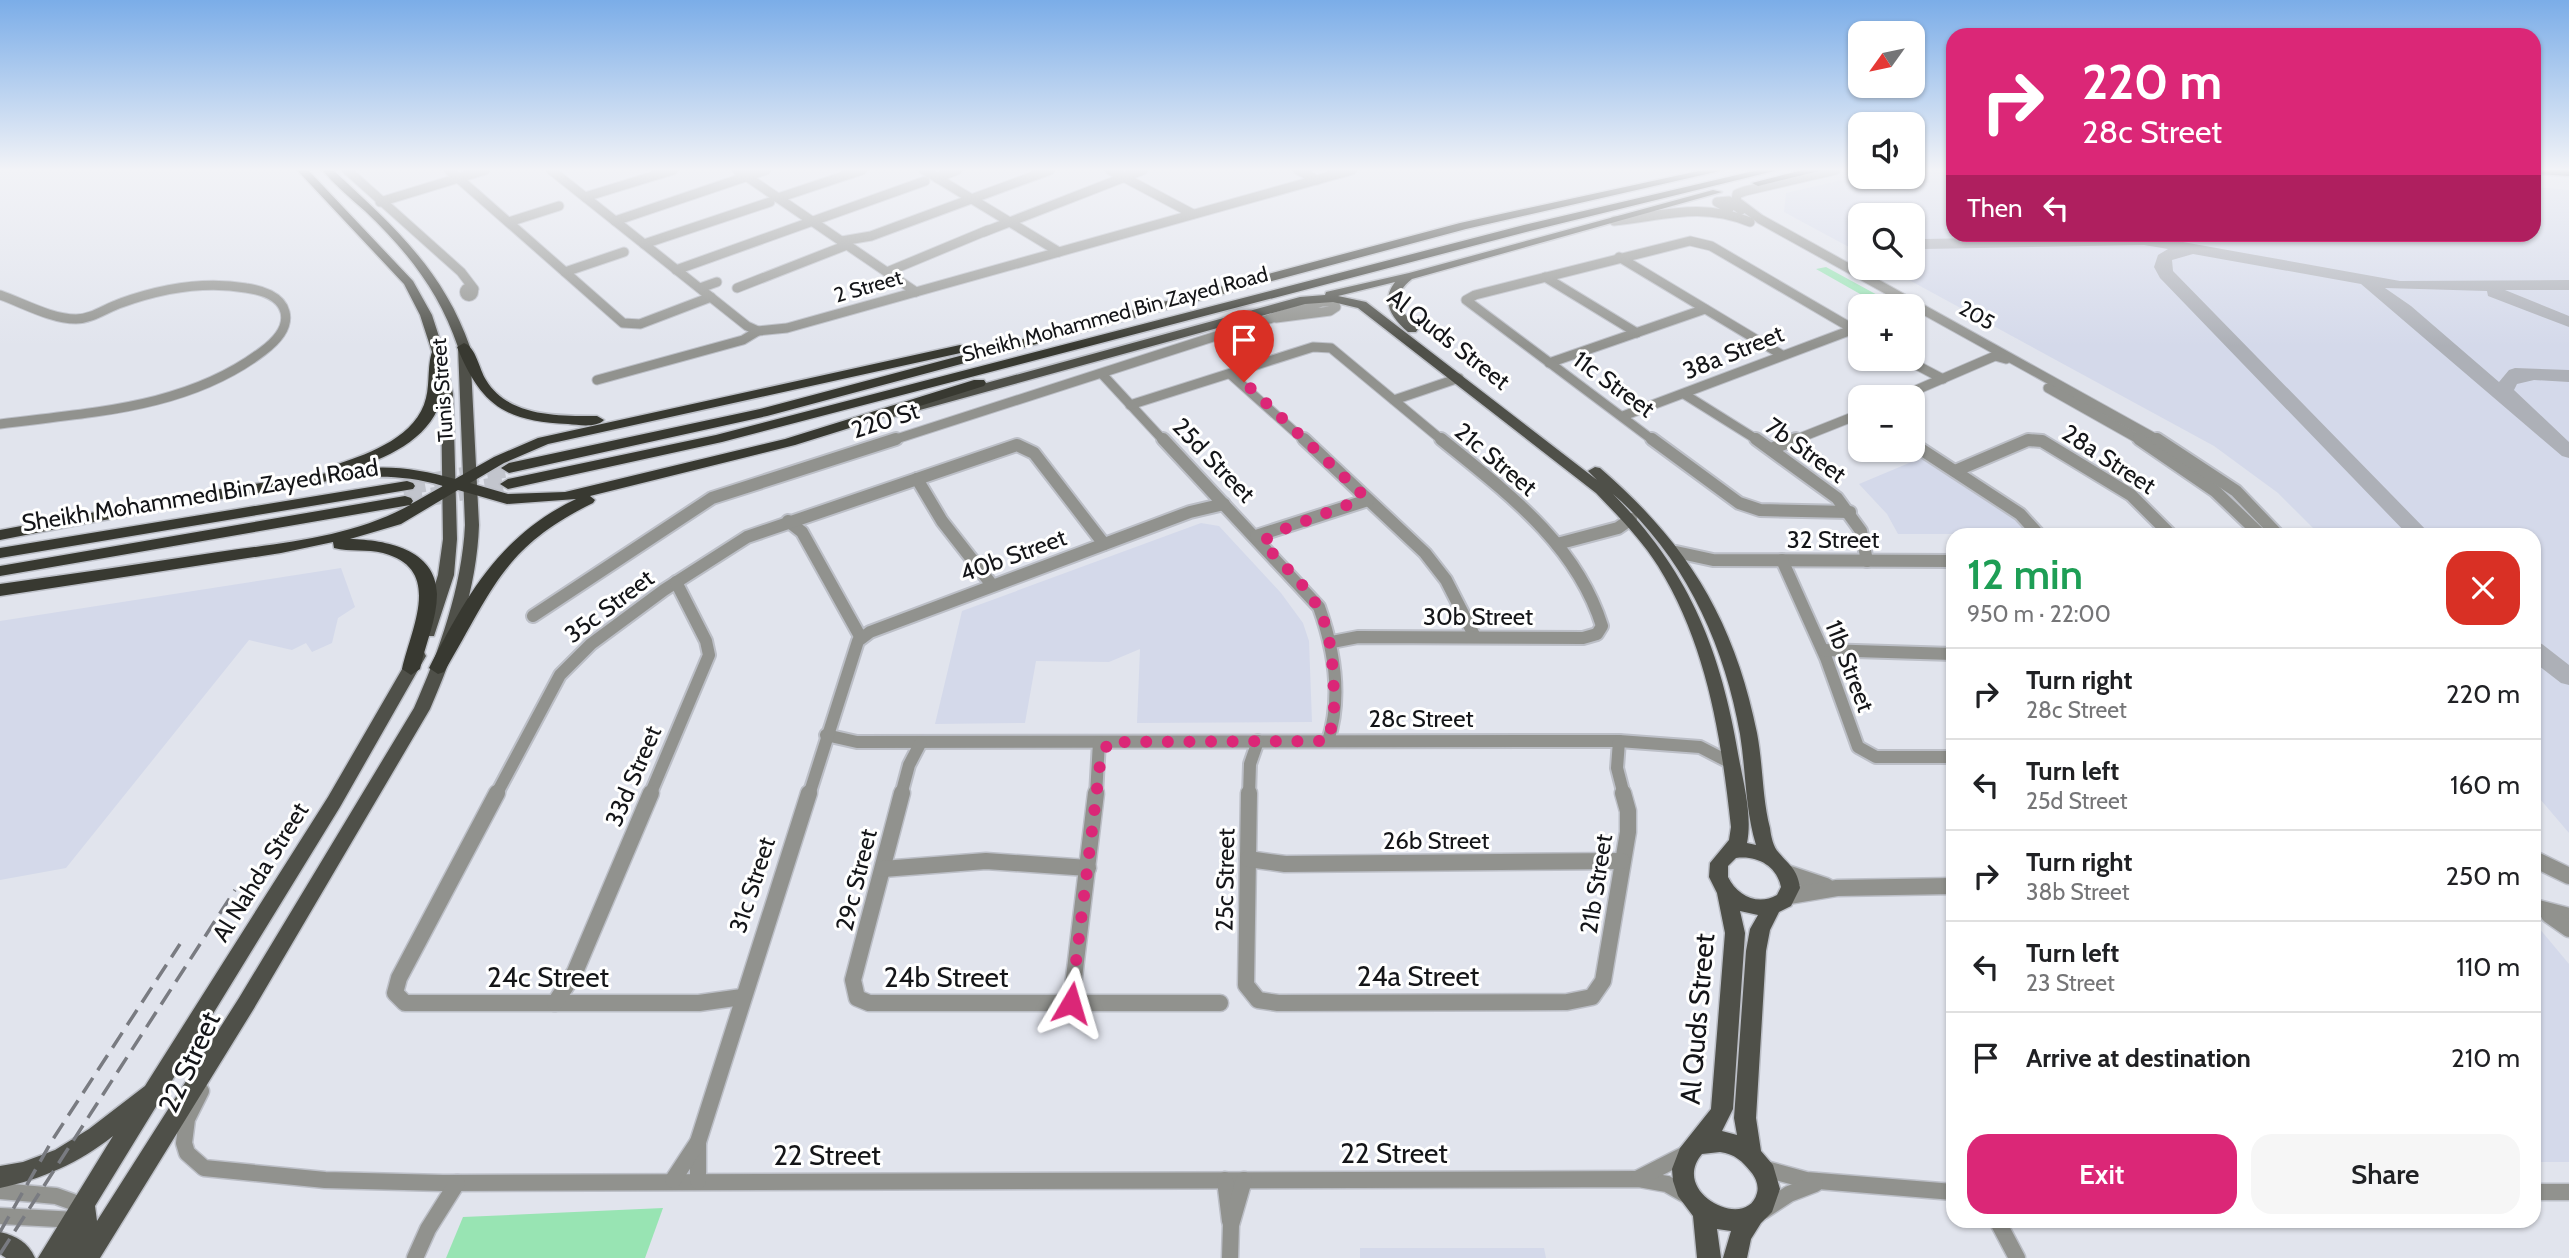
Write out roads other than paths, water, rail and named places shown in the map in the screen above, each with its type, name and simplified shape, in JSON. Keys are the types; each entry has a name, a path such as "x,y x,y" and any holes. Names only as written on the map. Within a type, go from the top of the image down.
{"highway":[{"name":"Sheikh Mohammed Bin Zayed Road","path":"509,468 762,413 1454,229"},
{"name":"Sheikh Mohammed Bin Zayed Road","path":"508,484 717,439 1525,229"},
{"path":"0,590 281,548 377,527 413,511 528,446 1121,316"},
{"path":"0,536 282,483 389,469 524,500 572,496 666,474 854,422 1135,332"},
{"path":"464,347 481,384 491,396 525,413 585,420 687,409"},
{"path":"282,483 352,464 407,435 430,408 438,352"},
{"path":"524,500 503,491 498,481 505,463 528,446"},
{"path":"377,527 404,512 418,495 419,487 410,475 389,469"},
{"path":"438,668 482,584 501,560 525,537 570,508 666,474"},
{"name":"Sheikh Mohammed Bin Zayed Road","path":"0,553 406,494 0,571"},
{"path":"281,548 360,543 394,550 418,565 427,579 428,595 411,669"}],"main road":[{"name":"Tunis Street","path":"358,229 409,283 426,315 447,394 459,485"},
{"name":"Tunis Street","path":"386,229 432,275 452,309 464,347 459,485"},
{"name":"Al Quds Street","path":"1585,229 1420,272 1398,286 1392,302 1397,316 1418,335 1613,486 1660,531 1676,552 1709,607 1729,659 1748,733 1761,834 1771,858"},
{"path":"1315,298 1420,272"},
{"name":"Al Quds Street","path":"854,422 993,388 1315,298 1348,300 1379,316 1601,490 1631,519 1666,563 1691,608 1713,671 1728,735 1740,827 1738,842 1730,853"},
{"path":"1379,316 1366,303 1367,298 1384,298 1394,317 1418,335"},
{"name":"Al Nahda Street","path":"50,1258 89,1217 246,1004 422,709 468,573 472,537 459,485"},
{"name":"Al Nahda Street","path":"87,1258 89,1217 158,1086 334,802 411,669 428,631 446,575 459,485"},
{"path":"1601,490 1610,488 1660,531"},
{"path":"1750,850 1771,858 1787,873 1790,881 1780,901 1748,906 1726,893 1717,871 1719,863 1730,853 1750,850"},
{"name":"Al Quds Street","path":"1695,1148 1718,1121 1724,1097 1735,933 1726,893"},
{"name":"Al Quds Street","path":"1757,1161 1745,1130 1756,951 1760,929 1780,901"},
{"path":"0,1177 42,1169 64,1159 100,1134 158,1086"},
{"path":"1709,1258 1699,1205 1683,1174 1695,1148 1725,1142 1757,1161 1769,1192 1756,1216 1741,1234 1735,1258"},
{"path":"1699,1205 1728,1221 1756,1216"},
{"path":"69,1258 89,1217"},
{"path":"0,1243 10,1246 23,1258"}],"street":[{"path":"409,229 454,269 470,289"},
{"path":"517,229 623,323 631,325 711,297"},
{"path":"625,229 747,326 758,331"},
{"path":"645,245 693,229"},
{"path":"677,271 794,229"},
{"path":"823,229 889,273 913,293"},
{"path":"737,288 891,229"},
{"path":"889,273 916,259 995,229"},
{"path":"1022,229 1057,252"},
{"name":"2 Street","path":"597,380 743,340 758,331 782,330 1141,229"},
{"name":"205","path":"1771,229 1882,294"},
{"name":"205","path":"1772,229 2196,461 2246,500 2272,528"},
{"path":"1547,276 1690,241 1700,242 1848,328"},
{"path":"565,272 624,252"},
{"path":"1621,257 1780,356"},
{"path":"1547,276 1633,334"},
{"name":"11c Street","path":"1547,276 1475,295 1466,302 1736,501 1760,510 1846,508"},
{"path":"700,288 717,282"},
{"path":"0,295 78,319 167,291 228,286 272,296 283,305 286,317 282,330 264,352 244,366 204,386 156,400 0,424"},
{"path":"0,307 14,300"},
{"name":"220 St","path":"533,616 707,500 1326,301 1336,307 1330,311 1276,318"},
{"path":"1551,364 1702,308"},
{"name":"205","path":"1925,319 2184,467 2230,502 2254,528"},
{"name":"38a Street","path":"1625,417 1848,331"},
{"path":"1133,407 1323,346"},
{"name":"21c Street","path":"1323,346 1335,351 1394,400 1528,514 1557,544 1591,596 1601,622 1597,634"},
{"path":"1981,350 1981,362"},
{"path":"1925,387 2001,356 2062,386"},
{"path":"1981,362 2008,365"},
{"path":"1925,370 1941,380"},
{"name":"25d Street","path":"1108,372 1111,384 1313,599 1331,637 1335,719 1328,741"},
{"path":"1234,373 1436,566 1465,615 1468,637"},
{"path":"1090,378 1111,384"},
{"path":"1394,400 1459,378"},
{"name":"7b Street","path":"1687,393 1773,451 1846,508 1872,561"},
{"path":"1773,451 1848,419"},
{"name":"28a Street","path":"1958,473 2028,440 2042,441 2131,495 2164,528"},
{"name":"35c Street","path":"398,1000 396,993 399,978 556,681 579,654 676,582 747,537 801,516 1007,448 1027,447 1107,542"},
{"path":"1925,452 2020,514 2033,528"},
{"path":"913,480 988,586"},
{"path":"1259,539 1365,497"},
{"name":"40b Street","path":"862,638 988,586 1221,500"},
{"path":"801,516 802,532"},
{"path":"1557,544 1618,528 1631,519"},
{"path":"788,521 802,532 862,638"},
{"name":"32 Street","path":"1676,552 1713,560 1946,561"},
{"path":"1692,576 1697,568 1713,560"},
{"name":"11b Street","path":"1777,560 1788,576 1824,654 1854,741 1869,754 1883,757 1946,757"},
{"name":"33d Street","path":"562,1003 709,655 706,640 676,582"},
{"path":"664,590 684,599"},
{"name":"30b Street","path":"1331,637 1583,638 1597,634"},
{"name":"31c Street","path":"673,1181 698,1142 824,742 862,638"},
{"path":"1824,654 1946,654"},
{"name":"25d Street","path":"1335,719 1346,741"},
{"name":"28c Street","path":"1690,746 1728,735"},
{"name":"25c Street","path":"1250,741 1246,985 1251,996"},
{"name":"21b Street","path":"1586,999 1597,993 1603,981 1629,817 1617,768 1604,741"},
{"name":"28c Street","path":"824,742 1619,741 1690,746 1709,750 1733,764"},
{"name":"21b Street","path":"1617,768 1619,741"},
{"name":"29c Street","path":"863,1002 855,994 853,980 914,742"},
{"path":"1103,742 1071,1003 1220,1003"},
{"path":"2541,856 2569,876"},
{"path":"2541,861 2551,865"},
{"name":"26b Street","path":"1248,864 1587,862 1621,867"},
{"path":"885,863 1088,863"},
{"path":"1787,873 1837,888"},
{"path":"1780,901 1837,888 1946,887"},
{"path":"2541,909 2569,916"},
{"path":"2541,910 2569,929"},
{"name":"24a Street","path":"1251,996 1270,1003 1586,999"},
{"name":"24c Street","path":"398,1000 419,1005 740,1005"},
{"name":"24b Street","path":"863,1002 1071,1003"},
{"name":"22 Street","path":"246,1004 187,1119 184,1143 194,1162 216,1172 450,1183 1639,1179 1667,1184 1699,1205"},
{"name":"31c Street","path":"698,1142 698,1181"},
{"name":"22 Street","path":"1639,1179 1695,1148"},
{"path":"1757,1161 1791,1178 1946,1191"},
{"path":"1225,1180 1231,1224 1230,1258"},
{"path":"1231,1224 1244,1180"},
{"path":"1756,1216 1789,1194 1822,1182"},
{"path":"415,1258 450,1183"},
{"path":"0,1191 56,1196 89,1217"},
{"path":"2541,1192 2569,1192"},
{"path":"0,1216 89,1217"},
{"path":"2001,1228 2013,1249"},
{"path":"2009,1228 2013,1249"}],"tunnel":[{"path":"407,486 509,468"},
{"path":"405,501 508,484"}],"railway":[{"path":"0,1254 235,890"},
{"path":"0,1232 53,1139 180,944"}]}
